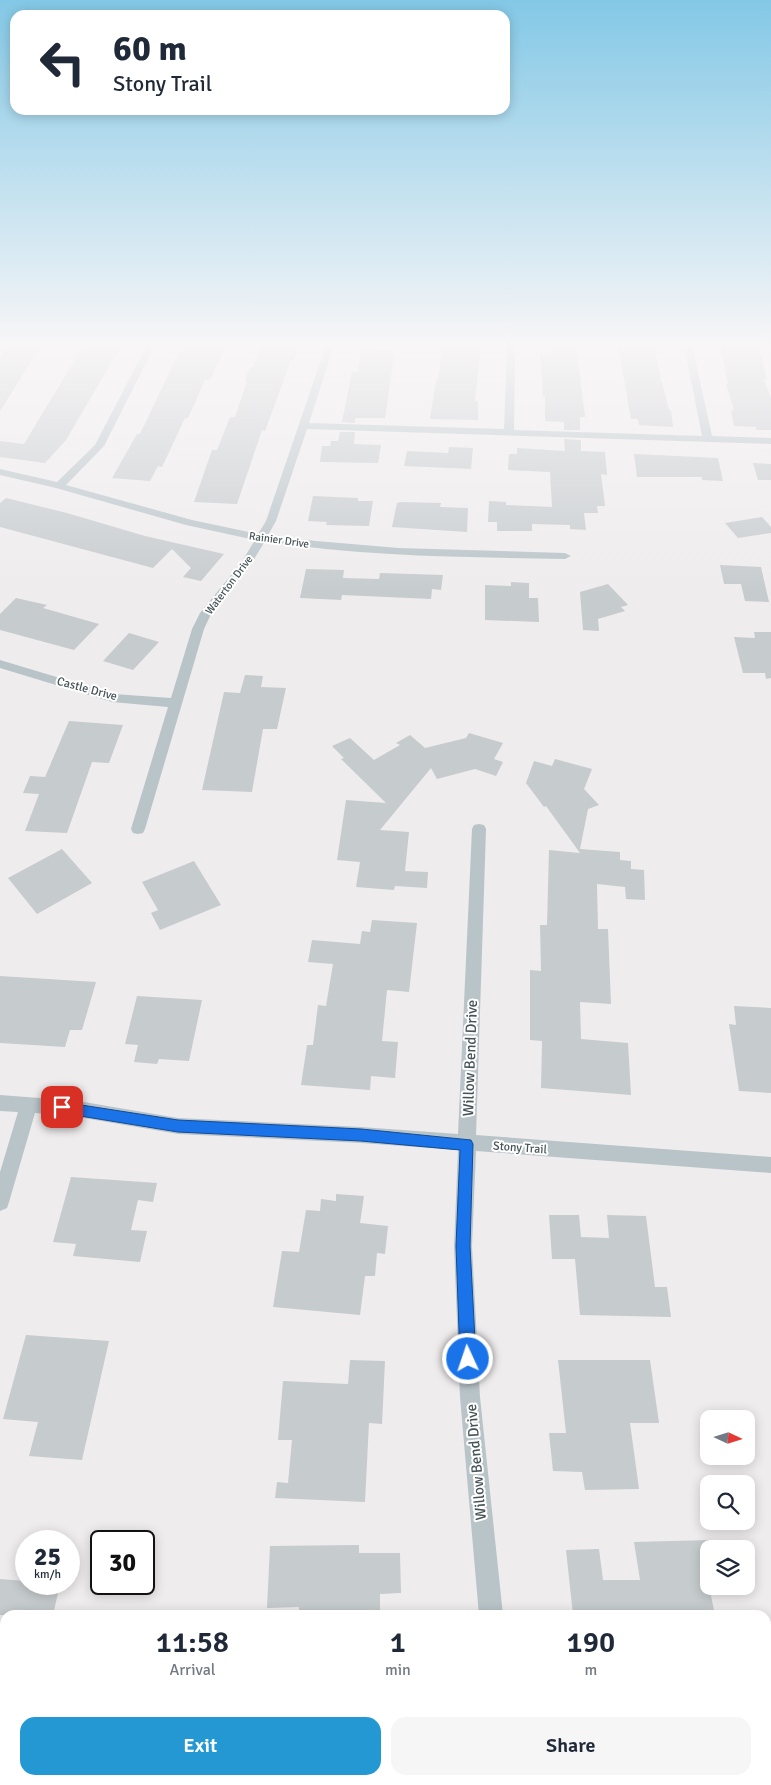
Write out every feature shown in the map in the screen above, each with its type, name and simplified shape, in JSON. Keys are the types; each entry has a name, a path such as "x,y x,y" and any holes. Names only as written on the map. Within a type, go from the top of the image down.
{"street":[{"path":"59,486 99,446 108,428"},
{"name":"Waterton Drive","path":"138,829 198,629 206,613 246,564 262,538 270,522 303,428"},
{"path":"383,428 771,441"},
{"path":"706,428 708,439"},
{"name":"Rainier Drive","path":"0,472 59,486 177,521 262,538 352,550 565,556"},
{"name":"Castle Drive","path":"0,664 112,698 176,703"},
{"name":"Willow Bend Drive","path":"479,829 463,1246 470,1397 490,1610"},
{"name":"Stony Trail","path":"0,1102 78,1109 178,1126 361,1135 771,1165"},
{"path":"0,1202 29,1105"}],"building":[{"path":"33,428 73,428 66,440 45,463 0,457 0,441 24,444"},
{"path":"143,428 180,428 162,467 158,466 150,481 112,478 137,434 140,434"},
{"path":"226,428 266,428 265,431 262,430 237,504 194,502 212,450 217,450"},
{"path":"564,428 580,428 580,430 564,430"},
{"path":"756,428 771,428 771,430 756,430"},
{"path":"340,432 355,432 354,444 381,445 378,463 320,462 322,446 330,446 331,441 338,441"},
{"path":"564,439 581,440 581,451 605,452 607,475 601,474 605,506 597,506 598,513 584,513 586,530 570,529 570,525 532,524 532,531 497,531 497,522 488,522 489,501 506,502 506,505 552,507 550,472 508,470 509,454 517,454 517,448 565,451"},
{"path":"449,447 473,448 471,469 404,466 407,451 448,453"},
{"path":"634,454 718,458 723,481 702,480 702,477 637,477"},
{"path":"753,463 771,464 771,480 758,480"},
{"path":"313,496 358,498 358,501 373,501 369,526 326,525 327,522 308,521"},
{"path":"6,498 67,513 145,536 224,554 201,581 183,577 191,568 172,549 153,568 0,527 0,503"},
{"path":"397,503 441,503 440,507 468,508 467,532 392,527"},
{"path":"762,517 771,527 771,533 738,538 725,523"},
{"path":"720,565 761,567 769,602 745,601 741,584 724,584"},
{"path":"306,569 344,570 343,578 379,579 380,573 443,575 441,590 432,589 431,599 342,595 341,600 300,598"},
{"path":"511,582 529,583 529,598 538,598 539,622 485,620 485,585 511,586"},
{"path":"608,584 628,605 621,607 625,611 598,619 599,631 583,630 580,592"},
{"path":"16,598 47,605 43,608 99,624 74,650 0,630 0,614"},
{"path":"754,632 771,632 771,678 766,679 765,673 743,673 734,637 755,638"},
{"path":"129,633 159,642 133,670 103,661"},
{"path":"245,675 263,676 261,687 286,688 277,729 263,729 252,792 202,790 224,692 240,693"},
{"path":"69,721 123,725 109,763 92,762 67,833 25,831 39,794 23,793 30,776 45,777"},
{"path":"469,733 503,743 494,759 503,762 496,776 475,769 437,779 431,768 380,830 409,832 405,871 428,872 427,888 395,886 394,890 356,887 360,862 337,860 346,800 386,803 341,759 344,758 332,746 350,738 374,760 400,745 396,743 410,735 425,748 466,738"},
{"path":"555,759 592,769 584,789 599,805 588,809 580,849 620,852 620,860 631,861 631,869 644,870 645,900 626,899 625,887 597,884 598,929 608,929 611,1004 580,1002 581,1039 628,1043 631,1095 541,1088 542,1041 530,1040 530,970 541,971 540,925 547,925 549,850 580,853 546,806 544,807 526,783 534,761 552,766"},
{"path":"62,849 92,883 37,914 8,878"},
{"path":"194,861 221,905 160,930 151,913 158,910 142,882"},
{"path":"372,920 417,923 409,992 387,990 382,1041 398,1042 395,1078 371,1076 370,1090 301,1085 307,1045 313,1045 318,1005 326,1006 333,964 308,962 312,940 360,944 362,931 370,932"},
{"path":"0,976 96,982 82,1030 70,1030 65,1047 0,1043"},
{"path":"137,996 202,1000 189,1061 159,1059 157,1064 134,1062 138,1045 125,1044"},
{"path":"734,1006 771,1008 771,1093 739,1091 729,1024 736,1025"},
{"path":"71,1177 157,1183 153,1202 138,1200 131,1230 147,1231 140,1262 73,1256 76,1244 53,1242"},
{"path":"336,1194 364,1196 360,1223 388,1226 385,1254 377,1253 375,1276 365,1276 360,1315 273,1307 282,1251 299,1252 306,1210 320,1211 321,1199 336,1201"},
{"path":"549,1215 579,1215 581,1237 609,1238 607,1215 646,1216 655,1287 667,1287 671,1317 580,1315 575,1259 552,1259"},
{"path":"26,1335 109,1341 82,1460 29,1456 38,1422 3,1419"},
{"path":"350,1360 385,1361 382,1424 369,1423 365,1502 275,1498 277,1482 288,1483 292,1440 278,1440 283,1381 348,1384"},
{"path":"558,1360 650,1360 659,1423 630,1423 639,1489 585,1490 582,1472 553,1471 549,1433 566,1433"},
{"path":"700,1540 700,1595 711,1595 714,1610 572,1610 566,1550 599,1549 603,1580 640,1580 634,1542"},
{"path":"359,1545 359,1553 400,1553 401,1593 380,1594 380,1610 299,1610 299,1607 267,1608 270,1546"},
{"path":"0,1579 15,1580 15,1595 58,1595 54,1610 0,1610"}],"route":[{"path":"62,1107 178,1126 361,1135 467,1144 463,1246 468,1359"}]}
